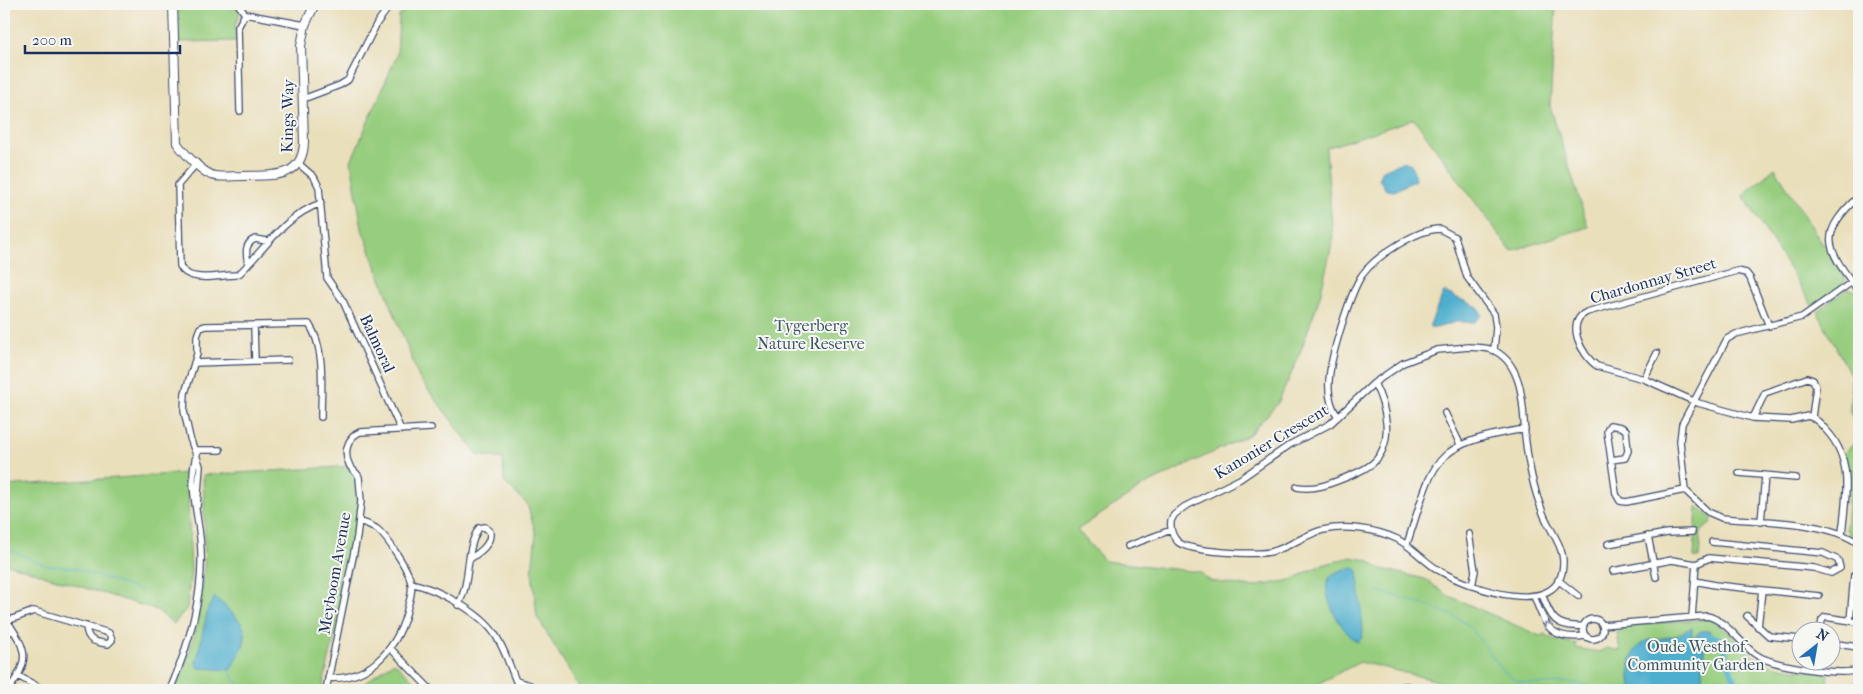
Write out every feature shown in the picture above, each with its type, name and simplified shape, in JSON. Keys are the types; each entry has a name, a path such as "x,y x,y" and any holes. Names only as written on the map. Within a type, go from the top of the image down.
{"street":[{"name":"Kings Way","path":"173,4 177,140 179,145 196,163 212,175 237,176 277,175 289,171 299,164 304,151 301,46 305,26 316,4"},
{"path":"238,4 245,14 305,26"},
{"path":"302,99 340,85 348,80 377,23 391,4"},
{"path":"240,111 238,27 245,14"},
{"path":"196,163 178,185 181,269 187,275 194,277 236,275 267,241 295,217 312,206 321,203 318,182 299,164"},
{"path":"1859,196 1837,217 1830,236 1834,254 1859,292"},
{"name":"Balmoral","path":"321,203 327,278 343,301 401,430"},
{"path":"1128,546 1171,530 1178,542 1189,547 1251,554 1275,551 1315,533 1333,529 1370,531 1386,535 1406,544 1439,570 1472,586 1506,595 1534,596 1542,594 1558,580 1562,570 1562,552 1536,494 1528,464 1519,388 1514,370 1504,356 1494,350 1496,327 1494,314 1471,285 1456,238 1440,229 1424,232 1375,260 1358,283 1330,373 1331,400 1338,418"},
{"path":"248,264 246,249 249,242 255,238 267,241"},
{"name":"Chardonnay Street","path":"1769,326 1750,278 1746,273 1737,271 1587,312 1580,317 1575,325 1576,334 1593,363 1644,379 1693,400 1753,418 1791,420 1812,417"},
{"path":"1859,277 1806,315 1736,334 1727,339 1693,400 1683,420 1680,432 1685,490 1691,498 1714,516 1822,528 1842,533 1859,544"},
{"path":"170,690 188,640 197,602 202,559 197,506 194,501 197,479 196,452 185,422 184,410 186,387 194,363 199,331 205,326 309,324 313,330 321,364 321,418"},
{"path":"254,325 254,361"},
{"name":"Kanonier Crescent","path":"1171,530 1171,521 1178,510 1240,479 1291,444 1338,418 1374,383 1403,363 1437,350 1469,347 1494,350"},
{"path":"1644,379 1657,353"},
{"path":"194,363 288,360"},
{"path":"1753,418 1765,393 1806,378 1813,380 1816,387 1812,417 1833,438 1846,467 1847,486 1842,533"},
{"path":"1297,487 1307,489 1330,484 1365,469 1378,458 1385,444 1386,426 1382,402 1374,383"},
{"path":"1445,412 1460,444"},
{"path":"1611,460 1625,458 1628,451 1626,430 1614,425 1610,426 1606,431 1616,494 1620,501 1626,502 1685,490"},
{"path":"401,430 431,428"},
{"path":"1406,544 1431,472 1445,455 1460,444 1491,434 1525,429"},
{"name":"Meyboom Avenue","path":"326,690 354,557 359,520 360,477 348,464 347,444 355,434 364,431 401,430"},
{"path":"196,452 220,450"},
{"path":"1739,473 1796,478"},
{"path":"1761,522 1765,476"},
{"path":"328,678 352,677 368,668 391,649 404,625 412,583 395,552 382,534 373,526 359,520"},
{"path":"458,605 465,592 470,559 476,532 479,528 485,527 490,532 489,540 483,549 470,559"},
{"path":"1608,544 1648,536 1692,532"},
{"path":"1469,534 1475,571 1472,586"},
{"path":"1648,536 1656,577"},
{"path":"1613,571 1676,559 1696,564 1709,558 1814,568 1831,573 1840,568 1838,560 1823,553 1712,542"},
{"path":"1692,617 1696,564"},
{"path":"1850,621 1854,574"},
{"path":"1558,580 1578,596"},
{"path":"1696,581 1819,596"},
{"path":"412,583 435,591 478,616 495,634 520,690"},
{"path":"1758,627 1762,590"},
{"path":"1542,594 1550,615 1556,622 1568,626 1583,626"},
{"path":"1534,596 1549,629 1566,636 1598,638 1602,632 1602,626 1597,620 1592,618 1587,620 1583,626 1585,636"},
{"path":"8,690 18,676 24,661 24,651 6,618 34,611 109,632 112,637 111,642 108,644 90,640 87,635 86,626"},
{"path":"1602,626 1707,616 1717,619 1762,658 1790,662"},
{"path":"1747,616 1770,637 1790,639"},
{"path":"1822,622 1825,618 1859,622"},
{"path":"4,635 13,630"},
{"path":"1840,644 1858,647"},
{"path":"391,649 431,690"},
{"path":"1840,671 1859,670"},
{"path":"18,676 44,690"},
{"path":"516,682 530,686 534,690"},
{"path":"1384,690 1406,686 1424,690"}],"green space":[{"name":"Tygerberg Nature Reserve","path":"411,4 1556,4 1550,106 1588,227 1511,251 1414,119 1326,148 1333,240 1320,296 1297,361 1278,403 1249,435 1145,485 1077,530 1105,561 1200,572 1210,581 1252,587 1291,580 1319,566 1350,557 1368,560 1378,568 1425,579 1447,595 1540,636 1545,634 1556,641 1576,643 1576,648 1598,652 1607,648 1620,651 1616,626 1709,619 1727,631 1748,652 1761,661 1790,668 1790,672 1828,673 1827,684 1853,687 1855,682 1859,681 1859,690 1475,690 1360,662 1319,683 1313,690 581,690 537,617 532,571 536,534 527,504 504,482 503,459 478,455 419,378 362,229 351,161 397,55 399,16"},
{"path":"236,7 240,12 235,27 236,41 179,42 178,9"},
{"path":"1775,168 1823,245 1828,244 1832,256 1846,278 1843,285 1813,307 1743,195"},
{"path":"1847,289 1854,290 1859,297 1859,439 1857,427 1850,412 1851,376 1817,311"},
{"path":"1859,439 1859,540 1848,533 1846,528 1850,473 1843,454"},
{"path":"355,466 359,501 353,556 322,690 175,690 186,661 200,609 205,532 203,475"},
{"path":"187,473 191,570 187,608 174,624 157,610 4,563 4,486"},
{"path":"1697,506 1712,518 1711,523 1701,532 1699,558 1694,558"},
{"path":"394,662 424,690 355,690"}],"water":[{"path":"1404,161 1411,165 1416,176 1415,180 1394,191 1386,190 1379,179 1381,171"},
{"path":"1444,292 1478,307 1482,315 1475,322 1456,322 1436,328 1430,327"},
{"path":"1354,568 1358,571 1363,631 1362,638 1357,642 1337,619 1328,597 1327,587 1329,579 1335,573 1344,569"},
{"path":"215,597 235,615 244,629 243,646 230,670 198,668 196,663 208,608"},
{"path":"1692,628 1692,639 1701,631 1710,631 1709,640 1706,640 1701,690 1632,690 1630,662 1635,650 1646,641 1667,638"}],"waterway":[{"path":"4,547 44,565 74,568 142,591"},
{"path":"1379,591 1447,613 1465,623 1503,670 1515,680 1535,684 1578,683 1588,685 1597,690"},
{"path":"1710,636 1721,639 1735,683"},
{"path":"230,670 234,679 247,690"},
{"path":"1731,690 1735,683 1747,690"}],"park label":[{"name":"Oude Westhof Community Garden","path":"1696,655"}]}
